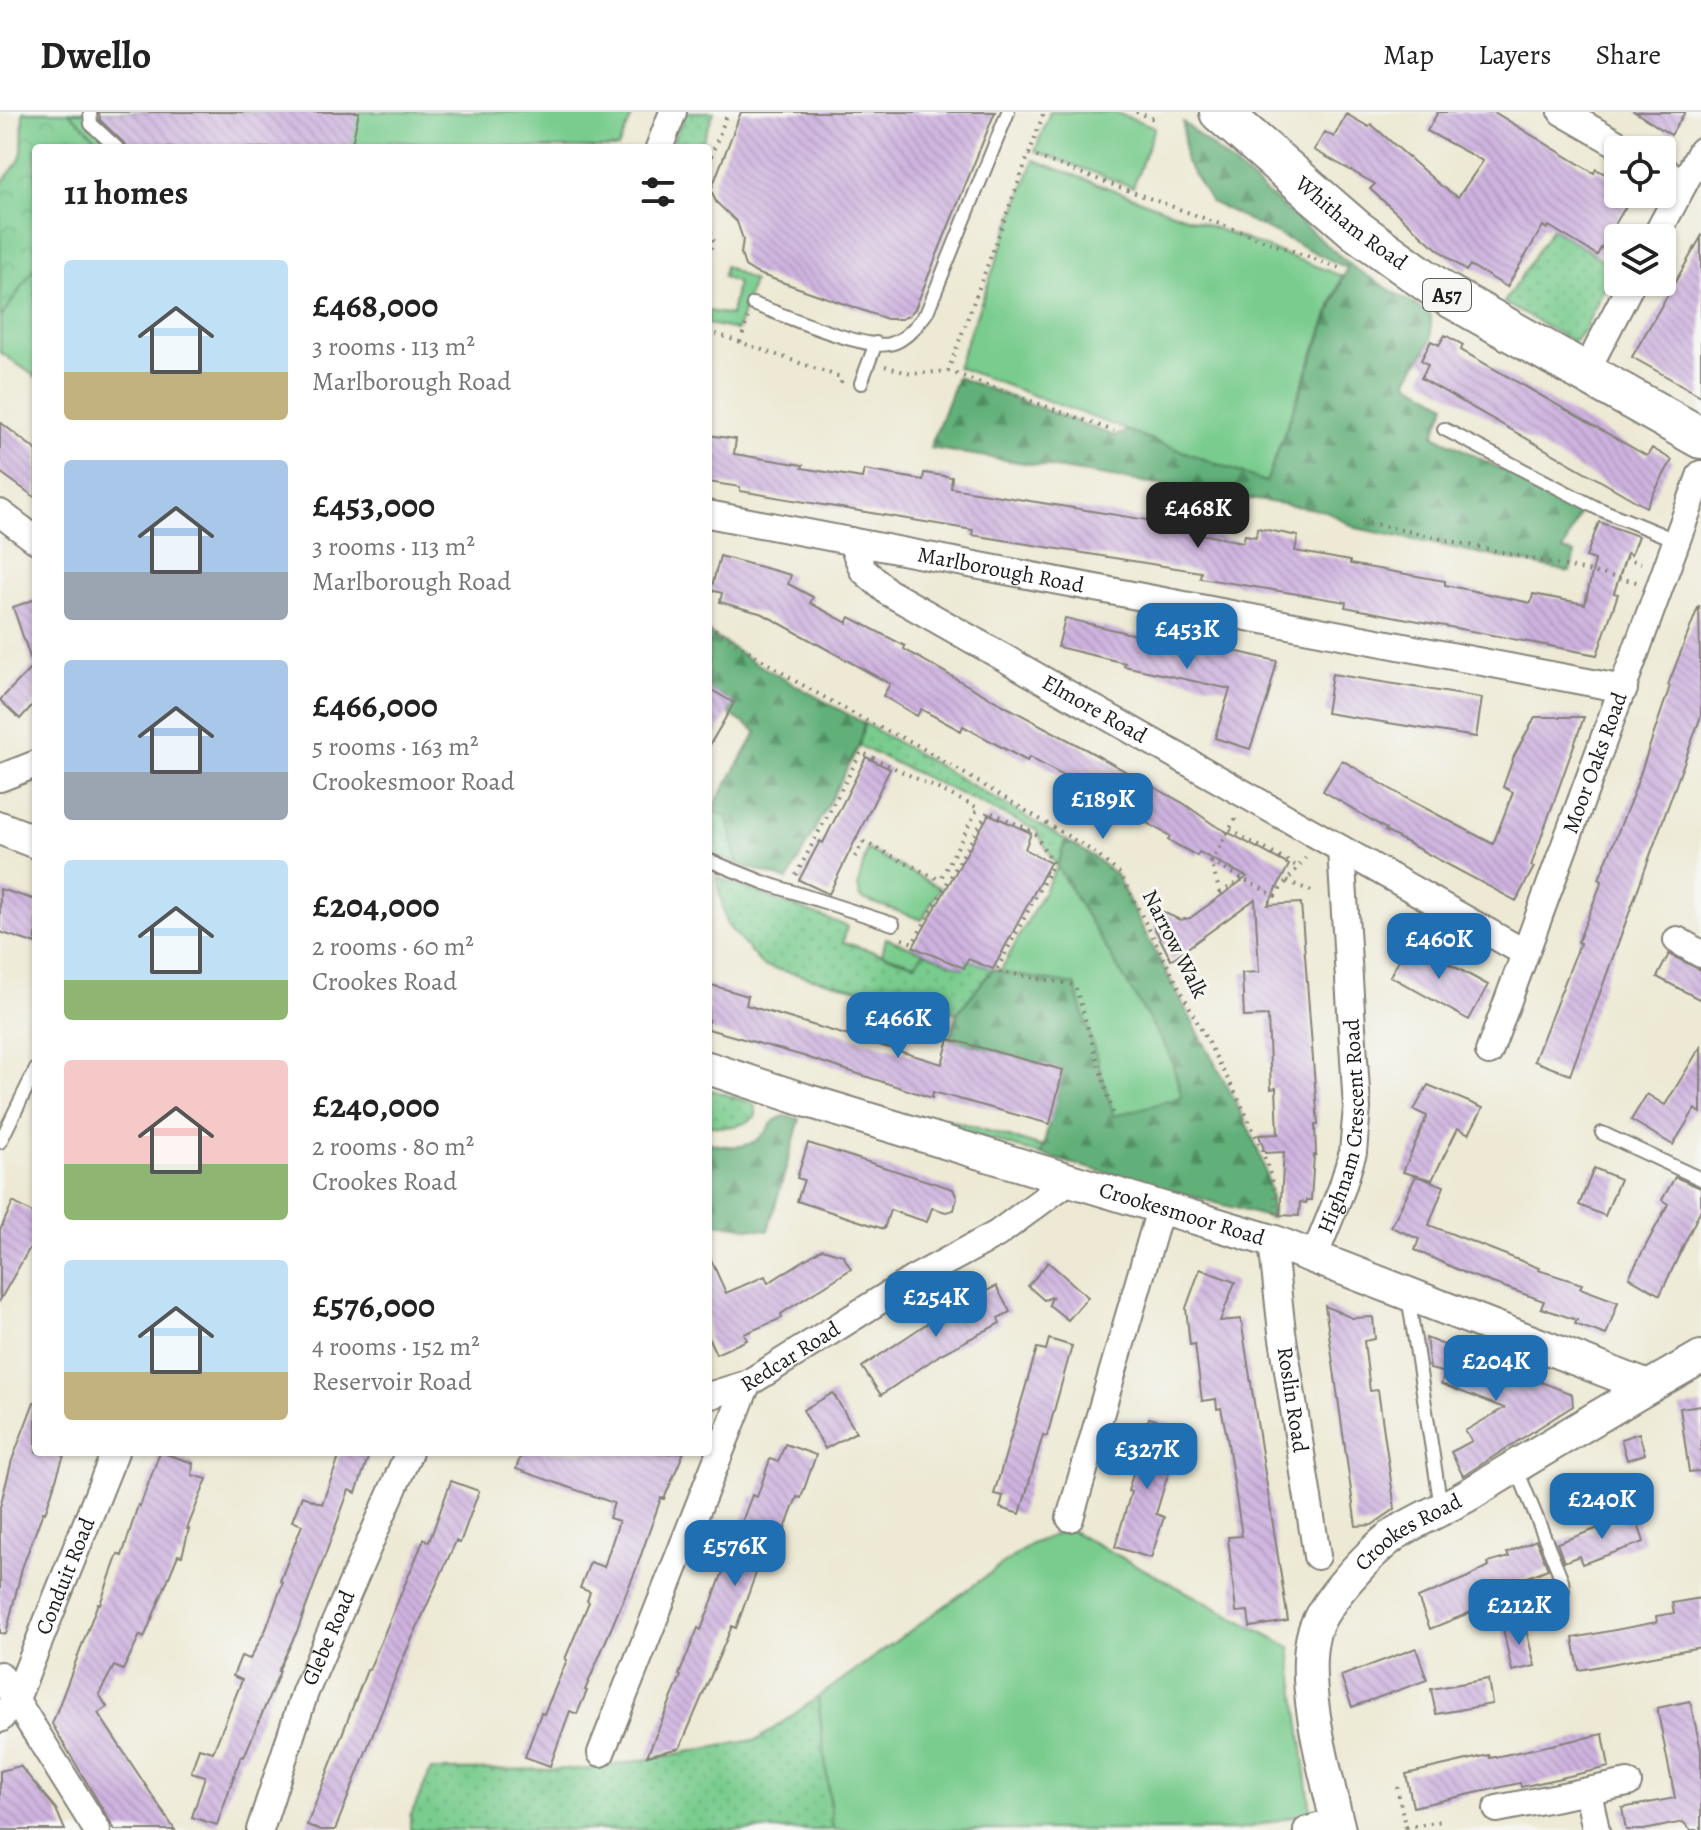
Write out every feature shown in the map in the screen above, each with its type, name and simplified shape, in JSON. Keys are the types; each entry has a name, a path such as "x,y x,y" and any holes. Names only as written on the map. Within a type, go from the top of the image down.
{"main road":[{"name":"Whitham Road","path":"1241,120 1381,250 1442,292 1701,438"}],"street":[{"path":"661,144 673,112"},
{"path":"1562,112 1604,136"},
{"path":"1676,173 1701,151"},
{"path":"1586,371 1625,296"},
{"name":"Moor Oaks Road","path":"1489,1052 1701,474"},
{"path":"0,513 32,537"},
{"name":"Marlborough Road","path":"712,515 1624,689"},
{"name":"Elmore Road","path":"851,541 863,570 888,592 1525,953"},
{"path":"0,778 32,766"},
{"path":"0,828 32,840"},
{"name":"Highnam Crescent Road","path":"1314,1257 1353,1152 1357,1108 1341,849"},
{"path":"1677,940 1701,954"},
{"name":"Crookesmoor Road","path":"712,1069 1272,1241 1648,1387"},
{"name":"Redcar Road","path":"712,1395 747,1384 912,1280 997,1234 1071,1179"},
{"path":"1070,1518 1161,1206"},
{"name":"Roslin Road","path":"1272,1241 1282,1332 1317,1556"},
{"name":"Crookes Road","path":"1328,1827 1310,1676 1314,1631 1336,1594 1370,1556 1396,1533 1442,1511 1701,1357"},
{"path":"601,1753 747,1384"},
{"name":"Conduit Road","path":"8,1709 113,1456"},
{"name":"Glebe Road","path":"260,1830 305,1692 407,1456"},
{"path":"0,1675 8,1709 97,1830"},
{"path":"1497,1809 1628,1783"},
{"path":"1588,1792 1596,1830"}],"lane":[{"path":"90,112 91,124 112,144"},
{"path":"753,304 859,341 890,344 914,330 927,312 1008,112"},
{"path":"861,383 876,343"},
{"path":"1444,429 1597,508 1675,540"},
{"path":"712,862 765,883 893,924"},
{"path":"0,1142 32,1077"},
{"path":"1602,1133 1701,1179"},
{"path":"1408,1293 1442,1511"},
{"path":"1502,1620 1559,1597 1563,1590 1562,1580 1516,1466"}],"path":[{"path":"712,154 728,112"},
{"path":"948,371 1044,112"},
{"path":"1136,112 1156,120"},
{"path":"1029,154 1342,269"},
{"path":"712,332 840,377 842,390"},
{"path":"880,378 884,366 911,374 948,371 1114,431"},
{"path":"1361,521 1659,586"},
{"path":"1625,558 1641,563"},
{"name":"Narrow Walk","path":"712,628 797,682 872,724 912,742 1091,850 1120,874 1253,1129 1276,1206"},
{"path":"799,869 861,752 978,808 940,880"},
{"path":"955,868 988,811 1034,832 1053,864 996,971 1075,985 1114,1116"},
{"path":"1237,816 1211,862 1219,894 1245,878"},
{"path":"1229,830 1298,867"},
{"path":"856,838 946,884"},
{"path":"855,857 863,842"},
{"path":"1211,862 1275,896 1306,857"},
{"path":"1287,881 1316,893"},
{"path":"1397,1787 1406,1829 1442,1821"}],"green space":[{"path":"23,112 69,112 97,139 97,144 32,144 32,272 0,319 0,185 19,161"},
{"path":"69,112 634,112 620,144 417,144 390,141 389,144 97,144 97,139"},
{"path":"685,112 714,112 702,144 672,144"},
{"path":"1050,112 1114,112 1155,127 1133,187 1035,151"},
{"path":"1183,122 1353,267 1431,315 1431,341 1407,381 1446,404 1434,435 1581,510 1563,550 1575,554 1570,572 1356,528 1326,511 930,448 957,377 1115,436 1128,431 1266,482 1347,268 1211,202 1185,160"},
{"path":"1034,160 1342,276 1266,482 957,367"},
{"path":"1552,228 1604,261 1604,288 1584,330 1574,342 1504,303"},
{"path":"725,266 753,281 737,330 712,325 712,312 731,315 737,283 723,277"},
{"path":"32,272 32,374 0,352 0,319"},
{"path":"712,635 752,661 864,723 859,746 788,880 737,864 728,816 712,811 757,732 728,713 734,703 712,690"},
{"path":"864,723 1066,840 1057,867 1036,830 859,746"},
{"path":"712,811 728,816 737,864 712,855"},
{"path":"1066,840 1116,875 1246,1123 1266,1174 1271,1218 1041,1155 1063,1070 949,1039 957,1013 993,969 1075,985 1114,1115 1182,1097 1169,1053 1057,867"},
{"path":"867,849 940,888 922,920 860,898 858,885"},
{"path":"1057,867 1169,1053 1182,1097 1114,1116 1075,985 1000,972"},
{"path":"716,877 847,926 843,942 914,964 924,952 963,968 968,959 993,969 957,1013 763,966 727,925"},
{"path":"886,938 924,952 915,964 882,954"},
{"path":"712,1090 756,1107 756,1116 745,1123 712,1126"},
{"path":"785,1116 800,1119 768,1231 712,1223 712,1143 742,1146 755,1142 777,1119"},
{"path":"944,1118 1043,1147 1041,1155 940,1124"},
{"path":"1068,1529 1290,1647 1311,1812 1238,1830 833,1830 818,1697 1031,1544"},
{"path":"818,1697 833,1830 410,1830 410,1817 431,1770 593,1769 759,1739"}],"building":[{"path":"99,112 359,112 352,144 125,144 100,120"},
{"path":"741,112 995,112 915,309 902,319 887,319 756,273 745,266 741,254 743,239 737,222 716,202 712,187"},
{"path":"1438,112 1494,112 1594,173 1596,169 1604,173 1604,208 1625,208 1615,224 1604,224 1604,243 1597,255 1549,226 1547,229 1543,226 1507,287 1470,265 1466,271 1370,189 1375,184 1314,150 1325,132 1334,137 1346,114 1369,127 1371,124 1458,197 1483,161 1427,131"},
{"path":"1635,112 1685,112 1671,135"},
{"path":"1701,237 1701,396 1632,357 1667,296 1676,296 1676,280"},
{"path":"1445,335 1463,345 1461,350 1647,456 1652,448 1672,460 1646,507 1421,378 1428,365 1421,360 1431,341 1439,345"},
{"path":"0,422 32,447 32,495 0,472"},
{"path":"712,436 736,439 734,454 803,465 802,468 862,478 864,470 923,480 924,473 952,477 951,488 1196,528 1195,533 1243,542 1245,535 1256,537 1257,528 1298,536 1295,551 1445,581 1445,585 1531,603 1533,594 1585,604 1595,560 1586,557 1599,522 1638,536 1631,555 1627,553 1614,593 1618,594 1597,655 1345,607 1346,602 1200,578 1201,572 972,535 973,530 740,491 740,487 712,483"},
{"path":"720,556 791,575 788,584 813,597 810,603 847,623 850,617 905,646 904,649 1289,865 1268,905 1301,903 1318,1125 1315,1125 1316,1155 1311,1200 1300,1202 1299,1216 1280,1215 1284,1152 1265,1153 1259,1135 1278,1134 1276,1088 1271,1089 1268,1016 1244,1017 1242,973 1259,972 1255,899 1171,960 1154,927 1163,912 1180,920 1190,918 1247,877 1199,852 1197,856 1168,840 1170,836 1029,757 1027,761 963,726 961,731 921,709 917,716 883,696 890,684 763,614 720,602 722,593 712,590"},
{"path":"32,600 32,663 13,607"},
{"path":"1699,605 1701,716 1570,1075 1534,1061 1580,943 1602,881 1599,879 1634,792 1668,685"},
{"path":"1065,618 1131,634 1277,661 1250,749 1215,738 1230,689 1124,666 1125,663 1058,647"},
{"path":"32,667 32,706 20,719 0,700"},
{"path":"1332,674 1482,698 1476,737 1326,713"},
{"path":"712,690 734,703 712,741"},
{"path":"1535,717 1584,717 1531,866 1534,867 1516,901 1385,831 1323,791 1342,760 1493,844 1513,792 1503,787 1514,756"},
{"path":"866,757 890,769 829,894 799,880 820,841 823,843"},
{"path":"989,814 1031,833 1025,849 1050,863 993,969 968,959 964,968 913,947"},
{"path":"0,889 32,899 32,943 0,932"},
{"path":"1409,942 1488,985 1469,1020 1390,976"},
{"path":"1669,954 1701,970 1701,1000 1657,977"},
{"path":"712,985 748,996 746,1005 942,1064 949,1039 1063,1070 1050,1124 933,1092 932,1098 712,1030"},
{"path":"1701,1046 1701,1113 1695,1109 1673,1145 1631,1120 1647,1094 1665,1105"},
{"path":"1428,1085 1483,1108 1469,1134 1458,1128 1432,1180 1403,1172 1427,1116 1414,1110"},
{"path":"808,1143 953,1189 957,1198 954,1210 946,1212 932,1208 927,1222 890,1210 884,1229 797,1201 804,1180 797,1178"},
{"path":"1594,1168 1620,1179 1605,1216 1579,1205"},
{"path":"1416,1176 1444,1186 1429,1225 1538,1270 1582,1284 1580,1288 1618,1302 1606,1335 1575,1324 1577,1320 1541,1308 1544,1301 1467,1274 1415,1250 1419,1239 1391,1227"},
{"path":"1675,1177 1701,1188 1701,1209 1660,1295 1629,1277 1668,1204 1662,1200"},
{"path":"13,1202 32,1213 32,1244 0,1300 0,1230"},
{"path":"822,1249 843,1255 851,1269 781,1314 782,1318 744,1334 747,1340 716,1354 712,1346 712,1262 726,1293 765,1276 768,1283"},
{"path":"1048,1262 1088,1297 1068,1320 1049,1305 1052,1297 1044,1300 1028,1286"},
{"path":"1200,1269 1235,1282 1220,1321 1241,1319 1288,1621 1250,1627 1248,1611 1236,1612 1228,1537 1242,1536 1227,1437 1216,1399 1202,1401 1195,1344 1190,1345 1186,1308"},
{"path":"996,1286 1010,1312 998,1318 1000,1323 941,1354 881,1395 862,1367 929,1322"},
{"path":"1325,1306 1352,1318 1373,1317 1375,1339 1364,1341 1370,1391 1378,1390 1395,1509 1372,1525 1356,1526"},
{"path":"1426,1338 1572,1394 1573,1406 1463,1476 1451,1452 1472,1441 1465,1431 1504,1408 1441,1384 1445,1373 1430,1369"},
{"path":"1049,1339 1072,1346 1047,1436 1043,1435 1020,1514 1000,1508 1003,1496 994,1494 1037,1348 1046,1350"},
{"path":"833,1393 856,1432 825,1449 803,1410"},
{"path":"1701,1405 1701,1471 1689,1472 1680,1408"},
{"path":"32,1407 32,1456 64,1456 22,1568 6,1634 0,1633 0,1507 12,1460"},
{"path":"1149,1418 1172,1424 1168,1438 1178,1441 1156,1514 1164,1517 1151,1558 1115,1547"},
{"path":"1639,1433 1645,1454 1627,1460 1621,1439"},
{"path":"785,1444 816,1455 771,1566 760,1562 736,1628 732,1626 680,1748 647,1756 698,1628 701,1630 752,1495 757,1497 770,1459 778,1462"},
{"path":"159,1456 172,1456 193,1463 192,1475 207,1479 187,1529 182,1556 178,1555 144,1638 140,1635 123,1670 114,1666 99,1694 107,1707 98,1713 175,1830 115,1830 52,1724 98,1603 118,1554 122,1556"},
{"path":"340,1456 369,1456 356,1493 349,1490 298,1629 244,1757 241,1756 217,1825 192,1817 205,1776 191,1772 199,1748 213,1752 242,1680 233,1676 241,1656 250,1659 266,1629 283,1582 280,1581 302,1525 292,1521 302,1496 322,1504"},
{"path":"521,1456 682,1456 664,1499 661,1498 587,1691 577,1714 570,1711 550,1766 525,1757 589,1602 590,1592 580,1588 590,1562 604,1567 619,1521 609,1518 614,1503 516,1469"},
{"path":"451,1481 479,1491 460,1543 456,1541 401,1663 335,1830 320,1830 307,1825 367,1670 424,1539 429,1542"},
{"path":"1635,1515 1644,1542 1582,1564 1579,1556 1564,1562 1557,1543"},
{"path":"1536,1540 1548,1569 1508,1585 1517,1604 1485,1616 1481,1608 1430,1629 1418,1598 1468,1577 1489,1566 1488,1563 1509,1557 1507,1553"},
{"path":"1701,1598 1701,1647 1579,1670 1573,1638 1657,1622 1656,1616 1674,1613 1672,1603"},
{"path":"1524,1621 1535,1666 1512,1671 1503,1629"},
{"path":"1416,1648 1427,1680 1352,1707 1341,1676"},
{"path":"1488,1679 1492,1704 1436,1714 1431,1689"},
{"path":"1690,1701 1701,1750 1701,1830 1691,1830 1683,1822 1644,1830 1626,1830 1622,1808 1675,1798 1657,1708"},
{"path":"1603,1734 1609,1767 1413,1807 1406,1774"},
{"path":"20,1766 56,1809 65,1830 0,1830 0,1771"}]}
